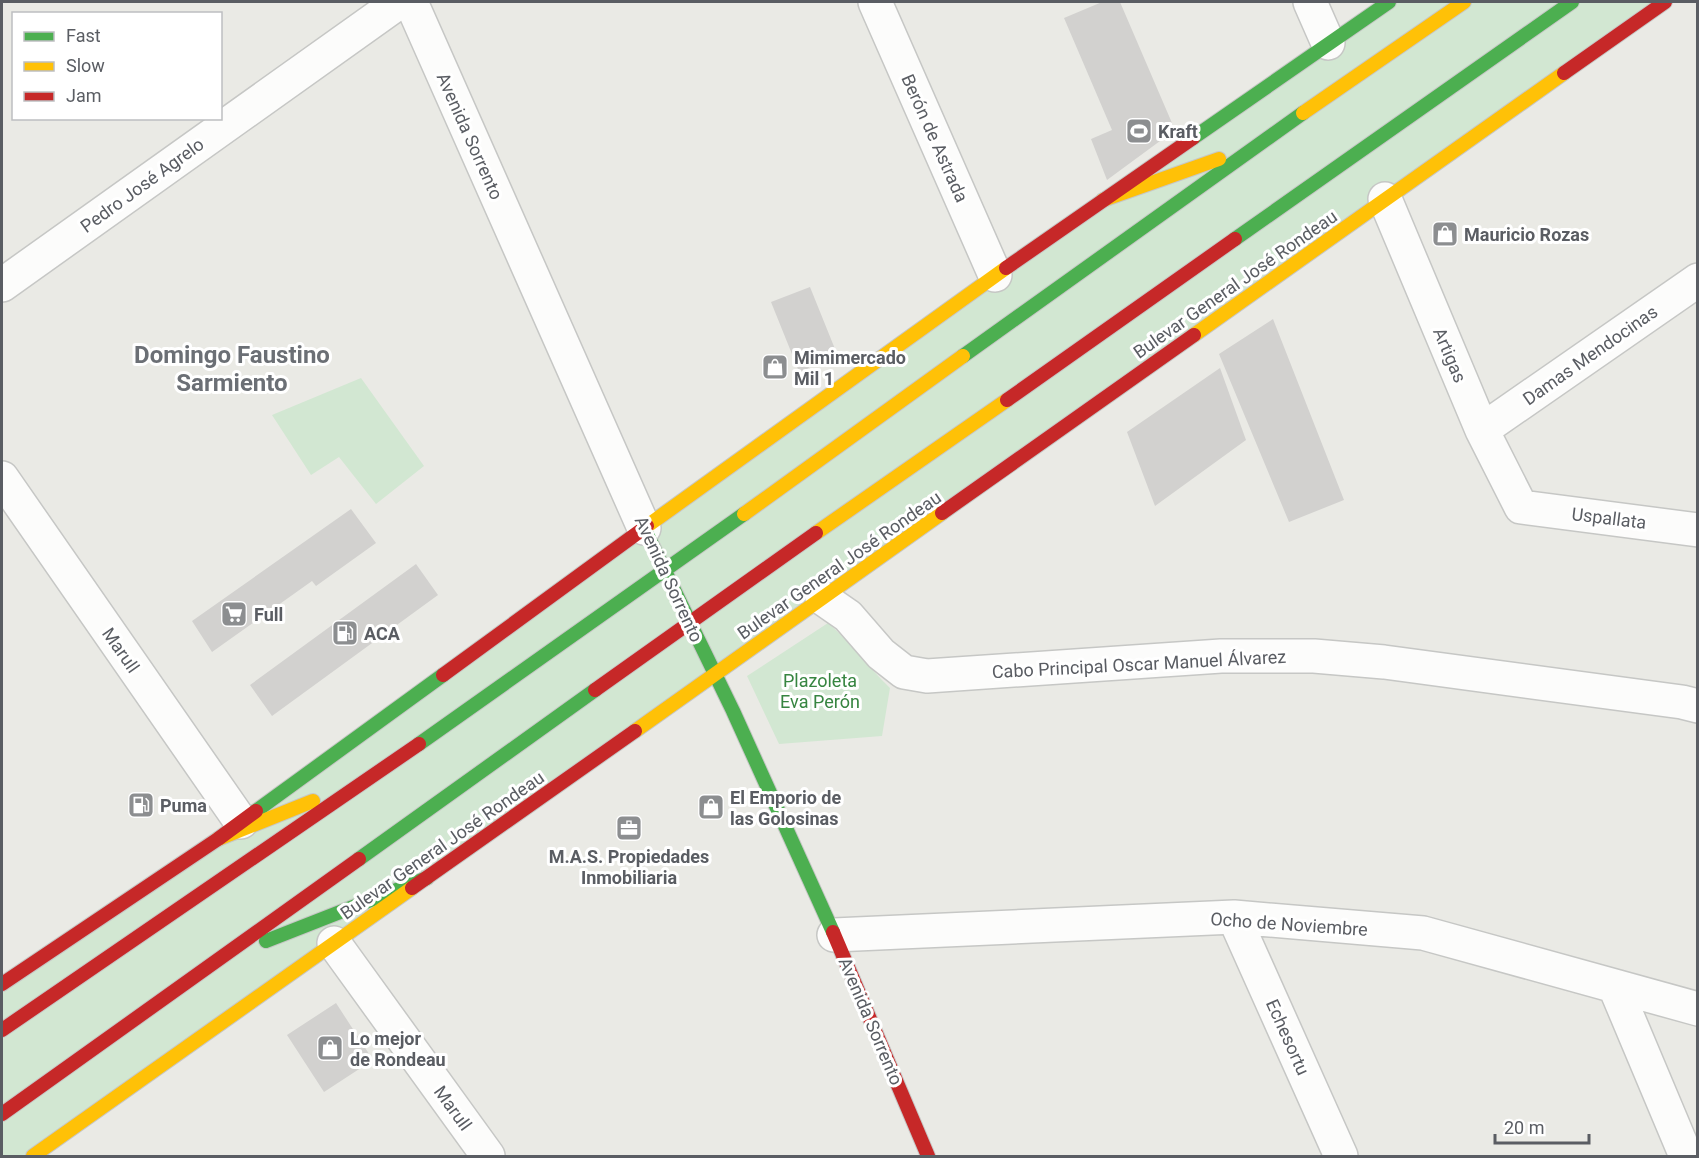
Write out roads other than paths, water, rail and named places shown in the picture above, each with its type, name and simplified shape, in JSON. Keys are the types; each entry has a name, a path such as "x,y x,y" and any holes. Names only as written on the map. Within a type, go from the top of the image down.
{"main road":[{"path":"2,984 230,831 995,275 1389,2"},
{"path":"2,1030 373,776 664,571 1255,146 1464,2"},
{"name":"Bulevar General José Rondeau","path":"2,1114 689,622 1572,2"},
{"name":"Bulevar General José Rondeau","path":"33,1156 1665,2"},
{"path":"1103,200 1255,146"},
{"name":"Avenida Sorrento","path":"644,528 715,674 834,935 928,1156"},
{"path":"230,831 373,776"},
{"path":"217,961 427,878"}],"street":[{"name":"Pedro José Agrelo","path":"2,285 399,2"},
{"name":"Avenida Sorrento","path":"411,2 644,528"},
{"name":"Berón de Astrada","path":"875,2 995,275"},
{"path":"1310,2 1328,43"},
{"name":"Artigas","path":"1385,200 1482,430 1521,507"},
{"name":"Damas Mendocinas","path":"1482,430 1698,280"},
{"name":"Marull","path":"2,478 230,831"},
{"name":"Uspallata","path":"1521,507 1698,530"},
{"name":"Cabo Principal Oscar Manuel Álvarez","path":"822,598 848,616 881,654 903,672 927,676 1221,656 1314,656 1384,662 1698,705"},
{"name":"Ocho de Noviembre","path":"834,935 1234,917 1423,933 1698,1010"},
{"name":"Echesortu","path":"1234,917 1341,1156"},
{"name":"Marull","path":"334,943 488,1156"},
{"path":"1614,987 1686,1156"}],"place":[{"name":"Kraft","path":"1139,131"},
{"name":"Mauricio Rozas","path":"1445,234"},
{"name":"Mimimercado Mil 1","path":"775,367"},
{"name":"Full","path":"234,614"},
{"name":"ACA","path":"345,633"},
{"name":"Puma","path":"141,805"},
{"name":"El Emporio de las Golosinas","path":"711,807"},
{"name":"M.A.S. Propiedades Inmobiliaria","path":"629,828"},
{"name":"Lo mejor de Rondeau","path":"330,1048"}],"district":[{"name":"Domingo Faustino Sarmiento","path":"232,369"}],"park label":[{"name":"Plazoleta Eva Perón","path":"820,690"}]}
